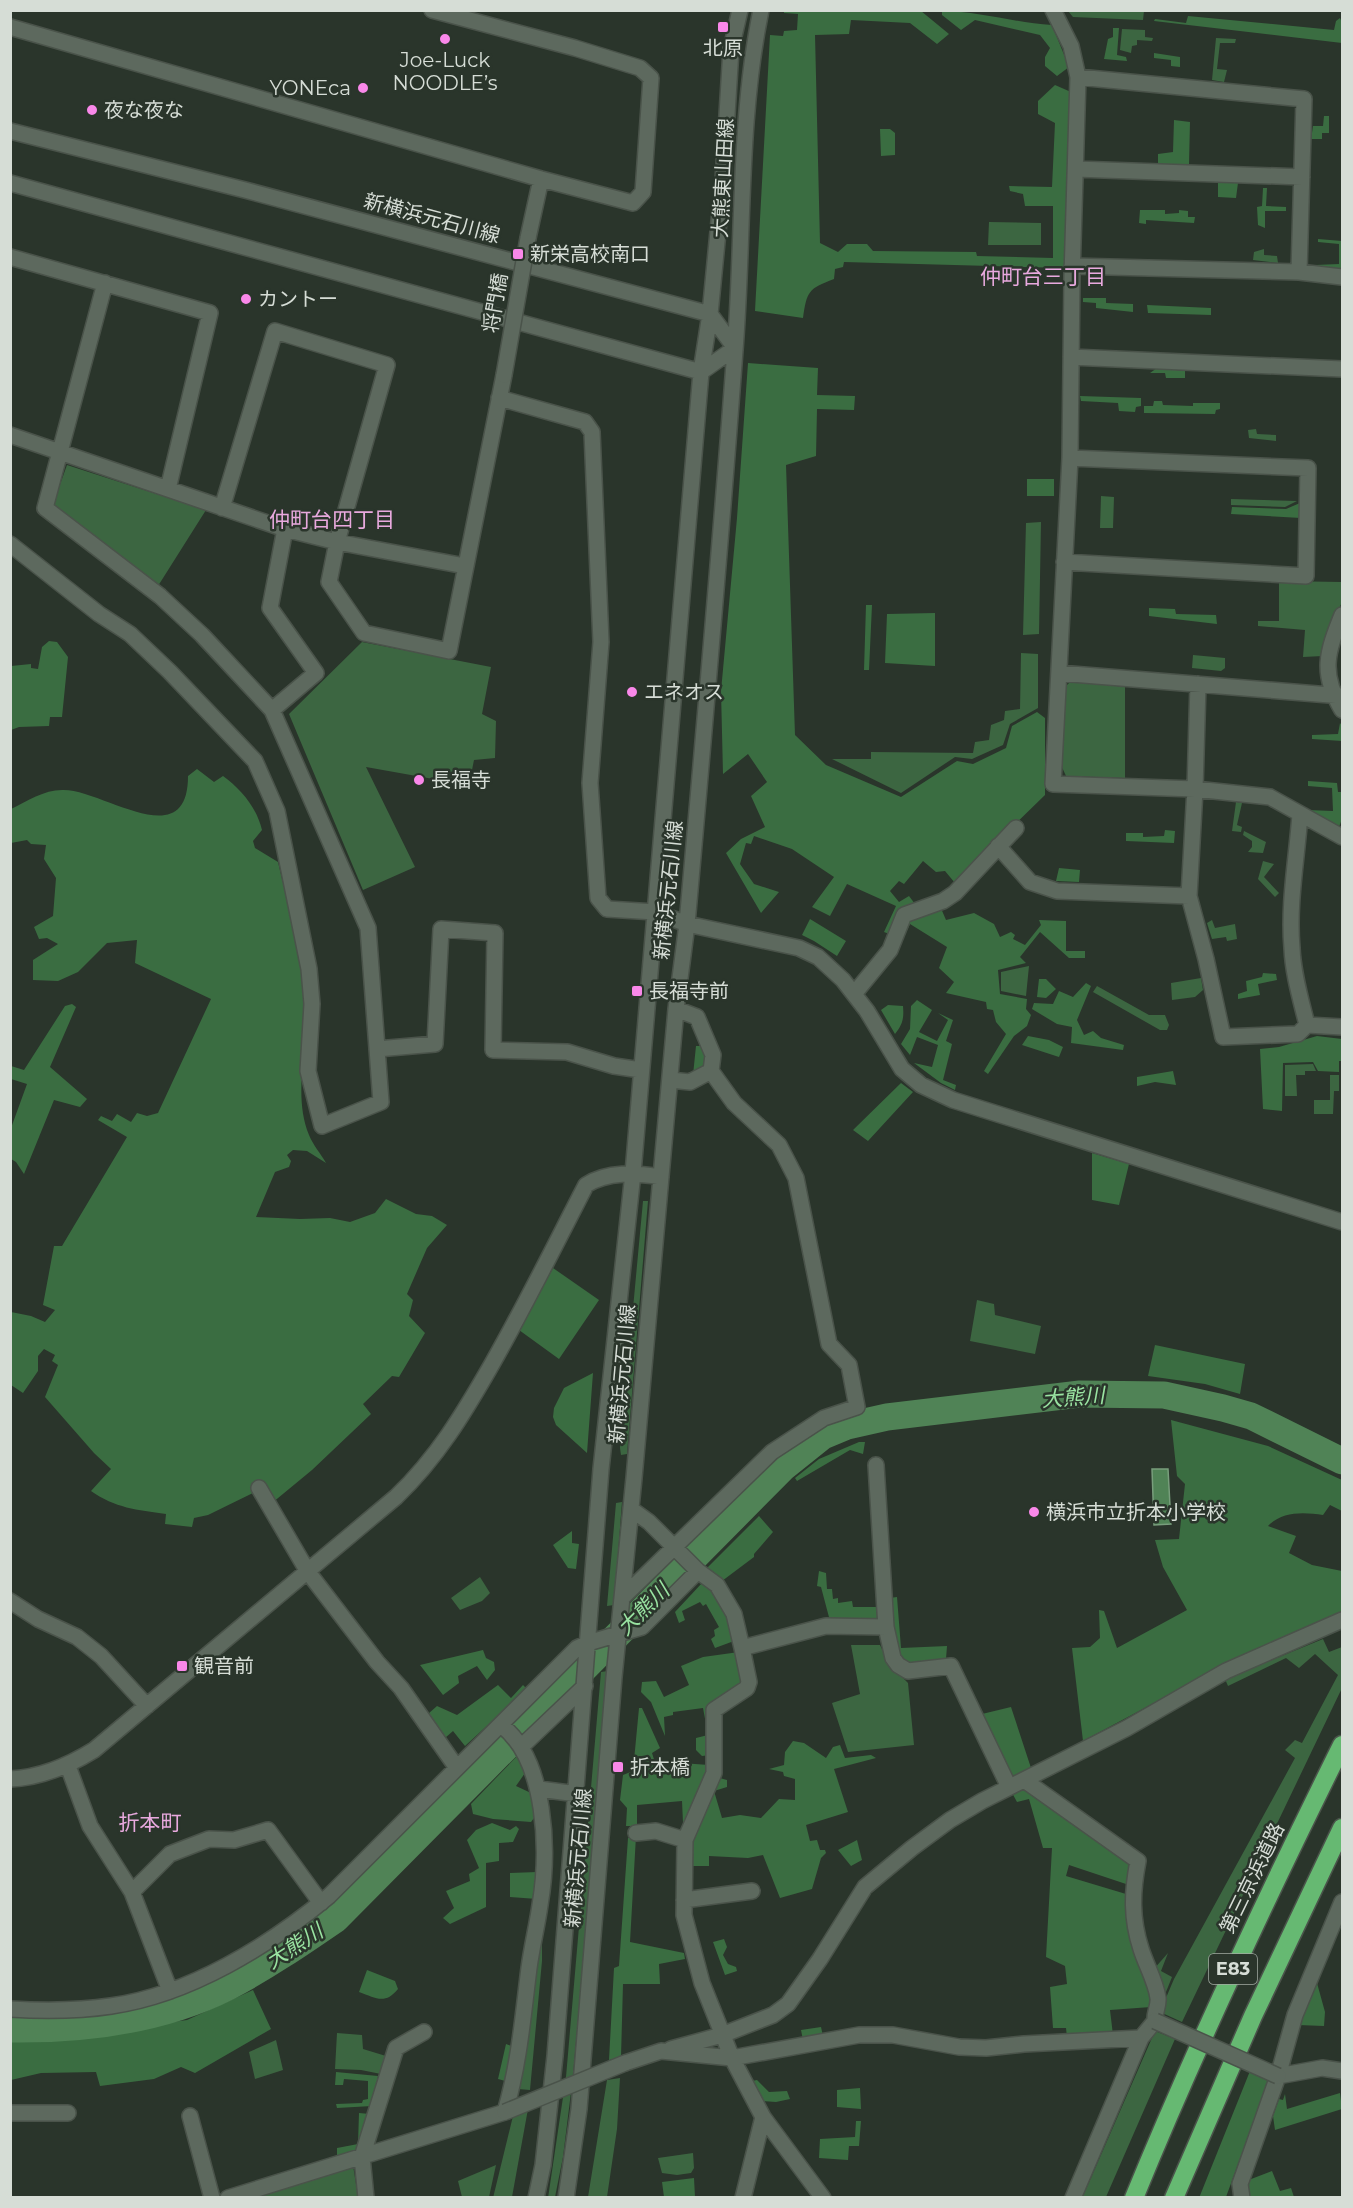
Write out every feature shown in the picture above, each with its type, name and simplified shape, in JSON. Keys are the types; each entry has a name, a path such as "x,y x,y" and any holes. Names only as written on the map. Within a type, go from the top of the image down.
{"highway":[{"name":"第三京浜道路","path":"1134,2198 1218,2000 1342,1745"},
{"name":"E83","path":"1174,2198 1253,2016 1342,1828"}],"street":[{"path":"10,27 541,179 633,203 643,192 651,78 640,68 432,10"},
{"name":"大熊東山田線","path":"701,372 710,314 723,180 731,49 740,10"},
{"name":"大熊東山田線","path":"735,348 748,109 752,64 761,10"},
{"path":"1053,10 1071,46 1078,77 1072,266 1070,458 1051,791 1196,789 1270,797 1342,837"},
{"path":"1078,77 1304,99 1299,272"},
{"name":"新横浜元石川線","path":"10,131 245,190 710,314"},
{"path":"1076,169 1302,177"},
{"name":"将門橋","path":"338,542 329,582 364,633 449,651 541,179"},
{"path":"10,183 701,372 735,348 710,314"},
{"path":"10,257 210,313 168,489"},
{"path":"1072,266 1299,272 1342,277"},
{"path":"10,544 99,614 130,634 170,672 255,761 277,811 309,969 312,1004 308,1071 322,1126 381,1102 368,928 272,710 202,635 160,596 45,508 105,283"},
{"path":"222,508 275,331 387,365 338,542"},
{"name":"新横浜元石川線","path":"566,2198 579,2109 622,1599 676,1009 687,924 735,348"},
{"path":"1071,357 1342,369"},
{"name":"新横浜元石川線","path":"536,2198 543,2165 555,2056 602,1469 633,1173 701,372"},
{"path":"499,398 585,423 592,432 601,642 590,783 598,898 606,909 655,912 687,924 800,948 818,957 843,980 867,1011 902,1069 921,1085 953,1100 1342,1222"},
{"path":"10,435 285,529 338,542 465,566"},
{"path":"1064,562 1306,576 1308,468 1070,458"},
{"path":"272,710 316,673 270,608 285,529"},
{"path":"1342,615 1329,647 1328,677 1342,710"},
{"path":"1059,673 1338,696"},
{"path":"1198,684 1196,789 1190,896 1223,1037 1298,1034 1307,1025 1342,1027"},
{"path":"1300,814 1291,922 1298,990 1307,1025"},
{"path":"854,994 890,950 904,915 944,901 955,893 1016,828"},
{"path":"999,846 1030,882 1057,891 1190,896"},
{"path":"377,1049 435,1044 441,929 495,933 493,1050 567,1052 614,1066 641,1070"},
{"path":"622,1599 772,1452 824,1418 857,1407 849,1365 828,1344 796,1178 779,1145 734,1103 711,1071 713,1055 697,1017 676,1009"},
{"path":"670,1080 690,1082 711,1071"},
{"path":"10,1779 22,1779 68,1766 94,1750 396,1497 419,1475 460,1420 513,1327 586,1185 597,1178 633,1173 661,1177"},
{"path":"876,1465 886,1627 893,1658 901,1668 911,1671 951,1666 1009,1787"},
{"path":"259,1488 308,1572 377,1662 400,1688 457,1768"},
{"path":"631,1509 649,1522 698,1571 717,1585 734,1614 749,1682 747,1688 714,1710 714,1773 685,1839 684,1916 702,1983 732,2058 763,2117 823,2198"},
{"path":"10,2009 76,2009 113,2006 170,1991 252,1952 321,1904 457,1768 503,1727 577,1648 642,1627 698,1571"},
{"path":"10,1601 38,1619 77,1637 101,1656 147,1706"},
{"path":"228,2198 505,2112 624,2063 722,2035 773,2015 788,2004 826,1950 865,1887 950,1820 1009,1787 1127,1728 1226,1671 1342,1620"},
{"path":"742,1648 825,1626 886,1627"},
{"path":"519,1744 585,1686"},
{"path":"503,1727 519,1744 530,1761 539,1789 543,1833 542,1885 530,1956 514,2081 505,2112"},
{"path":"68,1766 90,1826 132,1892 170,1991"},
{"path":"1024,1780 1138,1861 1132,1889 1133,1913 1140,1947 1158,1997 1155,2021 1141,2038 1073,2198"},
{"path":"539,1789 577,1794"},
{"path":"132,1892 171,1854 209,1839 234,1840 268,1830 321,1904"},
{"path":"636,1833 656,1831 685,1839"},
{"path":"684,1900 752,1891"},
{"path":"1242,2198 1240,2184 1278,2076 1295,2015 1342,1902"},
{"path":"1155,2021 1278,2076 1322,2067 1342,2071"},
{"path":"366,2198 362,2157 396,2048 423,2032"},
{"path":"661,2051 732,2058 859,2035 893,2035 959,2047 986,2048 1141,2038"},
{"path":"10,2113 68,2113"},
{"path":"190,2116 212,2198"},
{"path":"743,2198 763,2117"}],"shaded area":[{"path":"784,11 921,11 949,34 937,44 910,23 851,20 849,34 815,35 820,243 838,252 847,244 867,244 873,251 976,252 977,256 1053,258 1053,206 1025,206 1023,194 1010,191 1009,186 1052,187 1055,123 1038,114 1038,101 1055,85 1071,92 1065,268 844,262 843,267 835,269 834,279 810,292 803,318 755,311 770,35 783,36 784,31 797,30 798,14 784,13"},
{"path":"942,11 1052,25 1069,67 1057,76 1045,66 1045,57 1050,48 1040,35 975,20 961,30 942,15"},
{"path":"1068,11 1144,11 1143,20 1073,17"},
{"path":"1188,16 1334,30 1336,21 1340,18 1342,43 1154,21 1155,19 1186,23"},
{"path":"1113,28 1119,28 1117,55 1126,57 1127,61 1104,59 1108,39 1113,37"},
{"path":"1122,29 1145,30 1145,37 1153,38 1152,41 1137,40 1137,45 1132,46 1131,53 1120,50"},
{"path":"1216,38 1236,39 1235,43 1220,43 1217,69 1227,70 1224,82 1212,80"},
{"path":"1154,53 1180,57 1180,67 1171,66 1171,60 1154,58"},
{"path":"1324,116 1329,116 1329,133 1322,133 1322,139 1311,139 1313,126 1323,126"},
{"path":"1174,120 1190,122 1189,165 1158,164 1158,154 1173,152"},
{"path":"880,129 890,129 895,133 895,155 881,156"},
{"path":"1218,182 1238,183 1236,198 1218,197"},
{"path":"1263,188 1267,188 1266,206 1286,207 1286,211 1265,211 1265,228 1258,225 1257,207 1262,206"},
{"path":"1140,210 1165,210 1165,214 1179,213 1179,210 1188,211 1188,217 1195,217 1194,223 1146,220 1146,224 1139,223"},
{"path":"989,222 1041,223 1041,245 988,245"},
{"path":"1318,239 1342,241 1342,270 1314,269 1315,265 1339,264 1339,244 1318,242"},
{"path":"1264,249 1264,255 1277,256 1278,263 1253,260 1254,252"},
{"path":"1083,298 1106,298 1106,303 1133,304 1133,312 1096,308 1096,303 1083,302"},
{"path":"1147,305 1211,308 1211,315 1148,313"},
{"path":"748,363 818,368 817,395 855,396 854,410 817,409 816,456 786,465 795,735 826,765 901,797 957,761 973,764 1006,748 1012,726 1037,712 1045,718 1045,795 955,883 945,871 936,872 923,861 904,884 899,881 890,891 899,902 909,896 915,904 904,907 892,935 884,932 896,906 847,884 830,916 812,907 834,877 792,849 754,836 751,844 746,843 740,864 754,884 779,892 761,913 726,853 741,839 765,827 751,796 767,782 748,754 723,774 721,691"},
{"path":"1157,368 1185,371 1185,378 1166,378 1165,373 1150,373"},
{"path":"1080,396 1141,398 1141,406 1136,407 1135,412 1119,411 1118,403 1081,401"},
{"path":"1154,401 1162,401 1163,405 1193,406 1193,403 1220,403 1220,409 1216,410 1215,414 1144,413 1144,406 1153,406"},
{"path":"1256,429 1257,434 1276,435 1276,441 1249,438 1248,430"},
{"path":"67,465 206,510 158,586 53,504"},
{"path":"1027,479 1054,479 1054,496 1027,496"},
{"path":"1101,496 1114,497 1113,528 1100,528"},
{"path":"1231,499 1297,501 1285,507 1231,505"},
{"path":"1300,503 1301,518 1231,514 1232,507 1286,509"},
{"path":"1041,522 1039,634 1023,635 1026,523"},
{"path":"1279,581 1342,582 1342,602 1324,643 1323,656 1303,657 1305,630 1258,626 1258,621 1279,621"},
{"path":"866,605 872,605 869,670 864,670"},
{"path":"1149,608 1175,609 1176,614 1216,615 1217,624 1149,616"},
{"path":"935,613 935,666 885,663 887,614"},
{"path":"49,641 57,642 68,657 62,717 50,717 49,726 19,727 11,730 11,666 31,664 31,668 38,669 42,647"},
{"path":"362,642 491,667 482,714 496,721 495,758 474,760 471,775 450,782 366,767 415,867 363,890 289,714"},
{"path":"1021,653 1038,654 1038,708 1010,724 1003,745 972,759 955,757 901,793 832,759 871,759 871,752 973,753 975,742 989,740 991,725 1004,720 1005,711 1020,709"},
{"path":"1193,655 1225,658 1225,668 1221,671 1192,668"},
{"path":"1071,681 1125,687 1125,778 1066,776 1061,765 1065,687"},
{"path":"1340,723 1342,741 1312,739 1312,735 1338,734"},
{"path":"197,769 214,782 223,776 242,793 256,814 262,830 253,841 255,848 278,862 304,976 307,1010 301,1083 304,1118 309,1135 326,1163 307,1151 293,1150 287,1155 291,1161 289,1167 275,1172 256,1217 330,1218 350,1222 375,1213 386,1199 416,1214 432,1216 447,1225 427,1248 407,1294 413,1300 409,1316 425,1333 399,1377 392,1376 363,1404 371,1414 312,1470 272,1503 263,1488 208,1515 194,1518 192,1527 165,1524 166,1514 118,1505 91,1491 111,1469 45,1397 58,1365 52,1361 55,1355 44,1349 38,1356 38,1371 23,1393 11,1385 11,1312 31,1316 45,1322 55,1310 43,1305 54,1246 62,1246 127,1137 98,1120 101,1116 112,1121 117,1114 131,1122 137,1113 147,1116 158,1113 211,999 135,963 137,940 107,943 78,972 58,981 33,980 33,960 58,944 47,938 39,939 34,927 53,916 56,878 44,859 46,845 31,844 27,840 11,843 11,809 42,794 62,790 79,792 140,813 158,815 174,812 184,800 188,776"},
{"path":"1308,781 1337,783 1338,792 1342,792 1342,819 1339,827 1307,810 1333,811 1332,788 1308,786"},
{"path":"1236,802 1242,803 1237,825 1242,827 1241,832 1232,831"},
{"path":"1165,830 1175,831 1174,843 1126,841 1126,833 1143,833 1143,837 1164,836"},
{"path":"1244,831 1266,842 1263,853 1248,852 1252,847 1252,841 1243,835"},
{"path":"1263,861 1274,864 1264,877 1279,893 1275,897 1258,879"},
{"path":"1059,868 1080,870 1079,882 1056,881"},
{"path":"940,906 946,920 974,913 994,924 1000,937 1011,932 1015,935 1013,939 1025,945 1041,925 1039,920 1066,921 1066,951 1085,951 1085,958 1069,958 1040,932 1020,957 1026,963 998,970 1000,994 1027,999 1026,1009 1031,1015 1027,1026 1014,1036 988,1074 984,1071 1006,1034 996,1022 993,1010 987,1009 986,1002 946,993 954,982 939,968 947,947 910,924 899,948 906,917"},
{"path":"810,919 846,941 837,956 802,935"},
{"path":"1212,920 1215,928 1235,924 1237,939 1227,941 1226,937 1212,939 1207,923"},
{"path":"1029,966 1026,996 1001,991 1001,972"},
{"path":"1263,973 1276,974 1277,980 1258,984 1260,995 1238,999 1238,994 1247,991 1246,981 1262,977"},
{"path":"1201,978 1203,990 1195,997 1172,1000 1171,983"},
{"path":"1039,979 1046,979 1056,989 1046,998 1037,997"},
{"path":"1086,983 1091,986 1077,1020 1084,1035 1093,1031 1101,1038 1124,1045 1123,1050 1071,1043 1072,1027 1057,1024 1032,1009 1034,1003 1053,1004 1059,991 1073,997"},
{"path":"1097,986 1149,1015 1165,1015 1169,1025 1167,1030 1160,1030 1093,992"},
{"path":"917,1000 932,1010 919,1032 937,1041 948,1020 938,1013 953,1020 946,1041 952,1044 943,1080 956,1085 955,1090 941,1083 914,1063 932,1067 938,1045 917,1037 910,1055 901,1044 910,1029 911,1006"},
{"path":"72,1004 76,1007 50,1067 87,1099 80,1107 54,1100 24,1174 16,1162 11,1159 11,1128 27,1084 11,1079 11,1066 24,1070 65,1006"},
{"path":"888,1005 903,1006 902,1021 895,1034 881,1010"},
{"path":"1028,1036 1049,1040 1063,1047 1059,1057 1022,1045"},
{"path":"1317,1036 1342,1039 1342,1061 1339,1061 1339,1072 1318,1071 1313,1062 1283,1063 1282,1111 1263,1109 1260,1049 1279,1047"},
{"path":"696,1046 702,1046 709,1069 693,1075"},
{"path":"1313,1064 1316,1071 1305,1071 1305,1075 1296,1075 1297,1096 1285,1096 1285,1065"},
{"path":"1173,1071 1176,1085 1155,1082 1137,1086 1137,1077"},
{"path":"1330,1075 1339,1075 1339,1091 1334,1091 1333,1114 1314,1114 1314,1100 1330,1100"},
{"path":"901,1083 913,1092 868,1141 853,1130"},
{"path":"1092,1153 1129,1164 1119,1205 1092,1200"},
{"path":"643,1201 648,1201 627,1454 621,1455 620,1448"},
{"path":"553,1268 599,1300 559,1359 519,1330"},
{"path":"977,1300 994,1304 995,1315 1041,1326 1035,1354 970,1341"},
{"path":"1155,1345 1245,1364 1240,1394 1205,1384 1148,1376"},
{"path":"593,1373 587,1453 556,1425 553,1417 554,1408 564,1388"},
{"path":"1171,1420 1268,1446 1342,1480 1342,1511 1330,1505 1323,1515 1301,1513 1287,1515 1268,1526 1296,1536 1289,1553 1312,1565 1342,1571 1342,1615 1229,1663 1083,1741 1072,1648 1090,1647 1100,1638 1099,1610 1104,1611 1117,1648 1187,1610 1163,1567 1155,1540 1179,1539 1185,1484 1177,1476"},
{"path":"859,1442 865,1442 863,1454 850,1450 797,1481 795,1478 819,1459"},
{"path":"1152,1469 1168,1469 1171,1524 1154,1525"},
{"path":"622,1502 614,1605 607,1606 616,1503"},
{"path":"759,1516 773,1532 754,1554 754,1557 722,1581 705,1570"},
{"path":"572,1531 572,1543 579,1544 576,1569 568,1568 553,1545"},
{"path":"819,1571 826,1573 827,1589 832,1589 833,1599 838,1598 838,1603 852,1601 853,1607 876,1607 878,1622 830,1621 821,1587 817,1586"},
{"path":"480,1577 490,1593 482,1601 460,1610 451,1598"},
{"path":"702,1583 715,1595 724,1608 734,1641 715,1648 711,1639 715,1636 714,1630 719,1627 706,1604 703,1606 700,1602 682,1611 685,1620 679,1623 675,1612"},
{"path":"897,1597 901,1648 947,1646 946,1659 912,1666 897,1656 890,1598"},
{"path":"1323,1639 1329,1652 1342,1647 1342,1688 1182,2022 1160,2012 1174,1979 1295,1758 1285,1750 1295,1740 1302,1743 1338,1675 1315,1654 1299,1668 1286,1658 1228,1686 1225,1679"},
{"path":"851,1645 880,1645 889,1664 908,1683 914,1745 848,1752 832,1703 860,1694"},
{"path":"483,1650 486,1658 494,1662 495,1670 487,1680 477,1666 458,1676 459,1683 443,1695 420,1665"},
{"path":"739,1652 746,1683 711,1704 711,1755 702,1756 696,1750 696,1738 708,1735 703,1708 673,1712 673,1715 664,1717 665,1736 651,1702 641,1692 642,1682 656,1681 664,1697 689,1685 681,1666 703,1657"},
{"path":"608,1671 573,2076 563,2157 555,2197 548,2198 566,2077 601,1672"},
{"path":"498,1685 511,1698 523,1685 527,1689 465,1746 453,1731 445,1738 428,1714 437,1706 457,1715"},
{"path":"1011,1707 1031,1768 1013,1779 982,1714"},
{"path":"639,1708 642,1708 660,1748 652,1753 658,1772 681,1763 709,1765 687,1824 683,1823 682,1801 637,1805 637,1826 626,1826 627,1808 620,1800 623,1775 633,1771"},
{"path":"793,1741 804,1743 826,1758 833,1747 840,1745 845,1758 871,1755 876,1758 834,1769 848,1812 806,1825 810,1841 817,1840 820,1850 825,1850 826,1853 821,1858 812,1889 780,1898 763,1855 748,1858 709,1856 709,1866 691,1866 688,1841 716,1777 727,1780 727,1787 714,1791 722,1818 740,1815 761,1818 779,1799 795,1800 795,1779 784,1776 783,1772 769,1769 784,1765 785,1752"},
{"path":"519,1754 525,1773 516,1786 531,1793 534,1818 531,1822 493,1819 473,1814 471,1804"},
{"path":"1023,1785 1132,1861 1129,1885 1069,1865 1066,1876 1126,1894 1153,1998 1151,2007 1110,2010 1113,2035 1067,2037 1066,2028 1053,2028 1050,1987 1067,1984 1065,1966 1046,1957 1052,1848 1043,1848 1029,1799 1017,1802 1011,1791"},
{"path":"492,1823 510,1830 516,1826 519,1829 513,1842 499,1843 499,1861 486,1863 486,1907 450,1924 443,1918 454,1908 446,1891 470,1881 469,1874 479,1868 467,1840 476,1830"},
{"path":"636,1836 630,1942 684,1953 685,1959 659,1964 660,1984 623,1984 621,2057 609,2060 614,1968 619,1966 628,1838"},
{"path":"857,1840 862,1860 851,1866 838,1850"},
{"path":"537,1872 537,1899 510,1897 510,1873"},
{"path":"542,1927 542,1961 530,2090 518,2089"},
{"path":"1330,1937 1335,1939 1317,1983 1325,2012 1324,2026 1298,2025"},
{"path":"724,1939 727,1947 723,1955 728,1964 736,1967 737,1971 725,1975 713,1942"},
{"path":"1168,1953 1161,1971 1172,1977 1166,1992 1159,1988 1153,1970"},
{"path":"367,1970 395,1981 398,1989 384,1999 359,1992"},
{"path":"253,1990 271,2029 195,2073 181,2067 154,2079 100,2086 96,2072 41,2073 11,2080 11,2041 28,2041 187,2020"},
{"path":"821,2027 823,2036 803,2040 801,2030"},
{"path":"1155,2031 1175,2039 1106,2197 1085,2198 1083,2196"},
{"path":"337,2033 362,2035 363,2049 386,2056 381,2074 361,2070 335,2069"},
{"path":"276,2040 283,2070 255,2079 249,2052"},
{"path":"506,2044 514,2047 509,2082 498,2079"},
{"path":"1250,2071 1269,2080 1226,2197 1199,2198"},
{"path":"336,2072 378,2076 372,2106 337,2108 336,2104 362,2103 363,2100 368,2099 368,2081 344,2079 343,2085 335,2085"},
{"path":"620,2078 617,2129 607,2197 588,2197 607,2080"},
{"path":"757,2080 769,2092 787,2091 790,2099 776,2102 762,2101 752,2081"},
{"path":"860,2088 861,2109 837,2107 837,2090"},
{"path":"1340,2093 1342,2109 1275,2130 1273,2116 1279,2099 1283,2100 1285,2094 1287,2109"},
{"path":"528,2109 512,2197 493,2198 513,2116"},
{"path":"359,2113 370,2114 359,2151 337,2156 337,2148 358,2144"},
{"path":"856,2121 861,2121 859,2146 849,2146 848,2160 819,2158 820,2139 855,2137"},
{"path":"693,2153 694,2168 691,2173 677,2175 662,2173 658,2158"},
{"path":"353,2165 358,2197 249,2197"},
{"path":"496,2165 489,2197 462,2197 458,2181"},
{"path":"1272,2171 1280,2191 1291,2188 1294,2197 1248,2197 1246,2181"},
{"path":"694,2178 695,2197 664,2197 662,2182"}],"waterway":[{"name":"大熊川","path":"10,2029 94,2025 176,2008 228,1987 283,1955 336,1919 783,1468 823,1436 847,1426 887,1417 1080,1394 1164,1395 1251,1416 1342,1461"}],"place":[{"name":"北原","path":"723,27"},
{"name":"Joe-Luck NOODLE’s","path":"445,39"},
{"name":"YONEca","path":"363,88"},
{"name":"夜な夜な","path":"92,110"},
{"name":"新栄高校南口","path":"518,254"},
{"name":"カントー","path":"246,299"},
{"name":"エネオス","path":"632,692"},
{"name":"長福寺","path":"419,780"},
{"name":"長福寺前","path":"637,991"},
{"name":"横浜市立折本小学校","path":"1034,1512"},
{"name":"観音前","path":"182,1666"},
{"name":"折本橋","path":"618,1767"}],"district":[{"name":"仲町台三丁目","path":"1043,276"},
{"name":"仲町台四丁目","path":"332,519"},
{"name":"折本町","path":"150,1822"}]}
